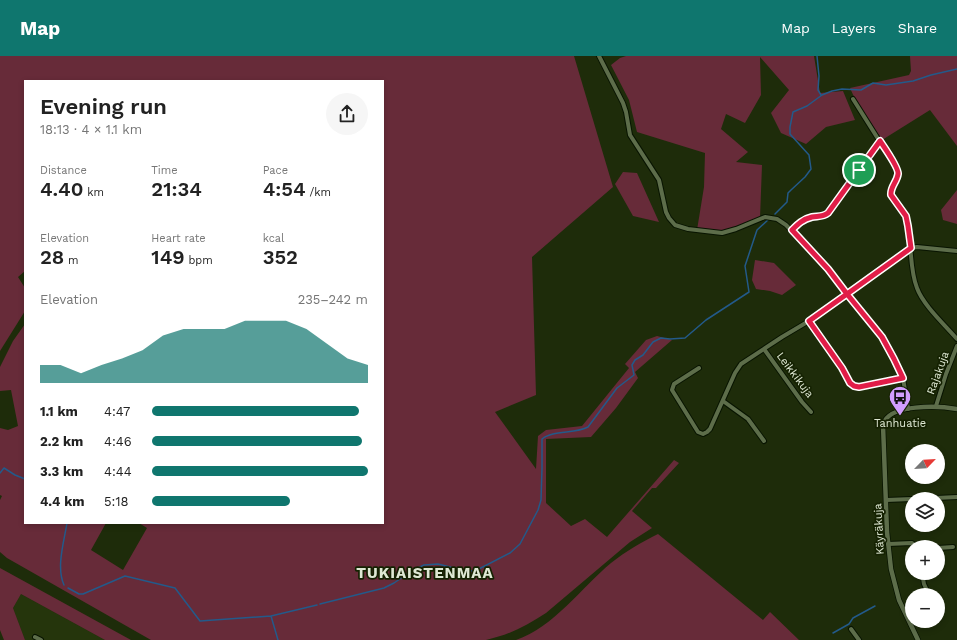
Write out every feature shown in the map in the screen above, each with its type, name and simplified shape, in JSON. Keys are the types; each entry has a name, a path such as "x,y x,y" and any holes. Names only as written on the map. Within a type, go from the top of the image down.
{"street":[{"path":"599,56 623,103 630,135 659,180 668,218 675,225 688,229 722,232 736,229 765,217 777,219 792,230 828,269 882,337 903,378 908,409 936,406 957,408"},
{"path":"853,99 897,169 898,174 890,191 891,195 906,216 915,282 919,292 957,339"},
{"path":"792,230 802,221 812,217 823,216 828,213 880,141"},
{"path":"699,368 675,383 672,386 672,390 699,433 704,434 709,430 736,370 741,364 809,321 911,248 917,247 957,251"},
{"path":"809,321 852,385 859,387 903,378"},
{"name":"Rajakuja","path":"936,406 957,346"},
{"name":"Leikkikuja","path":"764,349 802,402 811,412"},
{"path":"723,401 748,419 764,441"},
{"name":"Käyräkuja","path":"908,409 885,418 883,425 886,500 891,569 897,594 918,640"},
{"path":"945,498 957,497"},
{"path":"886,500 905,499"},
{"path":"888,544 905,543"},
{"path":"945,548 954,547"},
{"path":"851,629 859,640"},
{"path":"35,637 41,640"}],"shaded area":[{"path":"0,56 574,56 613,187 532,257 536,395 495,412 536,469 538,436 546,430 582,426 629,368 625,364 646,340 657,336 672,340 635,372 638,378 616,408 591,437 546,439 546,503 571,526 585,519 607,537 674,460 679,463 656,488 652,488 632,511 652,528 630,542 546,613 517,630 486,640 151,640 7,558 0,552 0,500 2,496 0,495 0,428 8,430 18,426 11,390 0,391 0,367 13,341 24,325 24,524 105,524 91,550 123,570 147,528 141,524 384,524 384,80 24,80 24,272 18,277 24,286 24,313 0,351"},
{"path":"626,56 814,56 820,93 843,91 855,120 826,127 806,144 781,133 771,113 789,90 760,57 761,95 745,123 726,114 721,129 748,152 736,162 762,165 760,218 722,233 697,230 704,187 705,153 637,132 629,100 611,65 620,58"},
{"path":"910,56 957,56 957,146 930,110 882,140 855,99 850,88 909,75 911,71"},
{"path":"623,172 637,173 659,222 633,216 615,184"},
{"path":"957,190 957,224 943,220 941,210"},
{"path":"755,260 774,263 796,285 782,295 756,289 752,280"},
{"path":"658,534 763,620 770,612 799,640 516,640 543,626 555,617 611,563 634,547"},
{"path":"0,568 131,640 105,640 21,594 13,608 25,640 4,640 0,630"},
{"path":"21,594 105,640 25,640 13,608"}],"waterway":[{"path":"817,56 819,76 818,90 821,95"},
{"path":"775,214 787,202 788,193 805,177 811,169 809,155 790,134 793,112 807,106 822,95 832,91 842,89 861,90 873,83 886,85 913,81 957,69"},
{"path":"320,604 384,588 424,565 438,564 466,571 475,571 510,553 520,544 538,510 541,500 542,439 552,434 577,431 588,427 617,388 634,375 632,365 635,360 643,355 653,342 661,338 685,338 706,320 749,292 745,266 757,230 769,219"},
{"path":"0,473 4,468 24,479"},
{"path":"64,585 61,562 67,524"},
{"path":"68,588 79,594 83,594 125,576 175,588 200,621 271,616 317,605"},
{"path":"833,633 849,624 853,618 875,606"},
{"path":"271,616 278,640"}],"place":[{"name":"Tanhuatie","path":"900,416"}],"district":[{"name":"TUKIAISTENMAA","path":"425,573"}],"route":[{"path":"859,170 826,215 812,217 802,221 792,230 828,269 847,294 809,321 842,368 850,383 859,387 903,378 887,344 847,294 911,248 906,216 891,195 890,191 898,174 897,169 880,141 859,170"}]}
